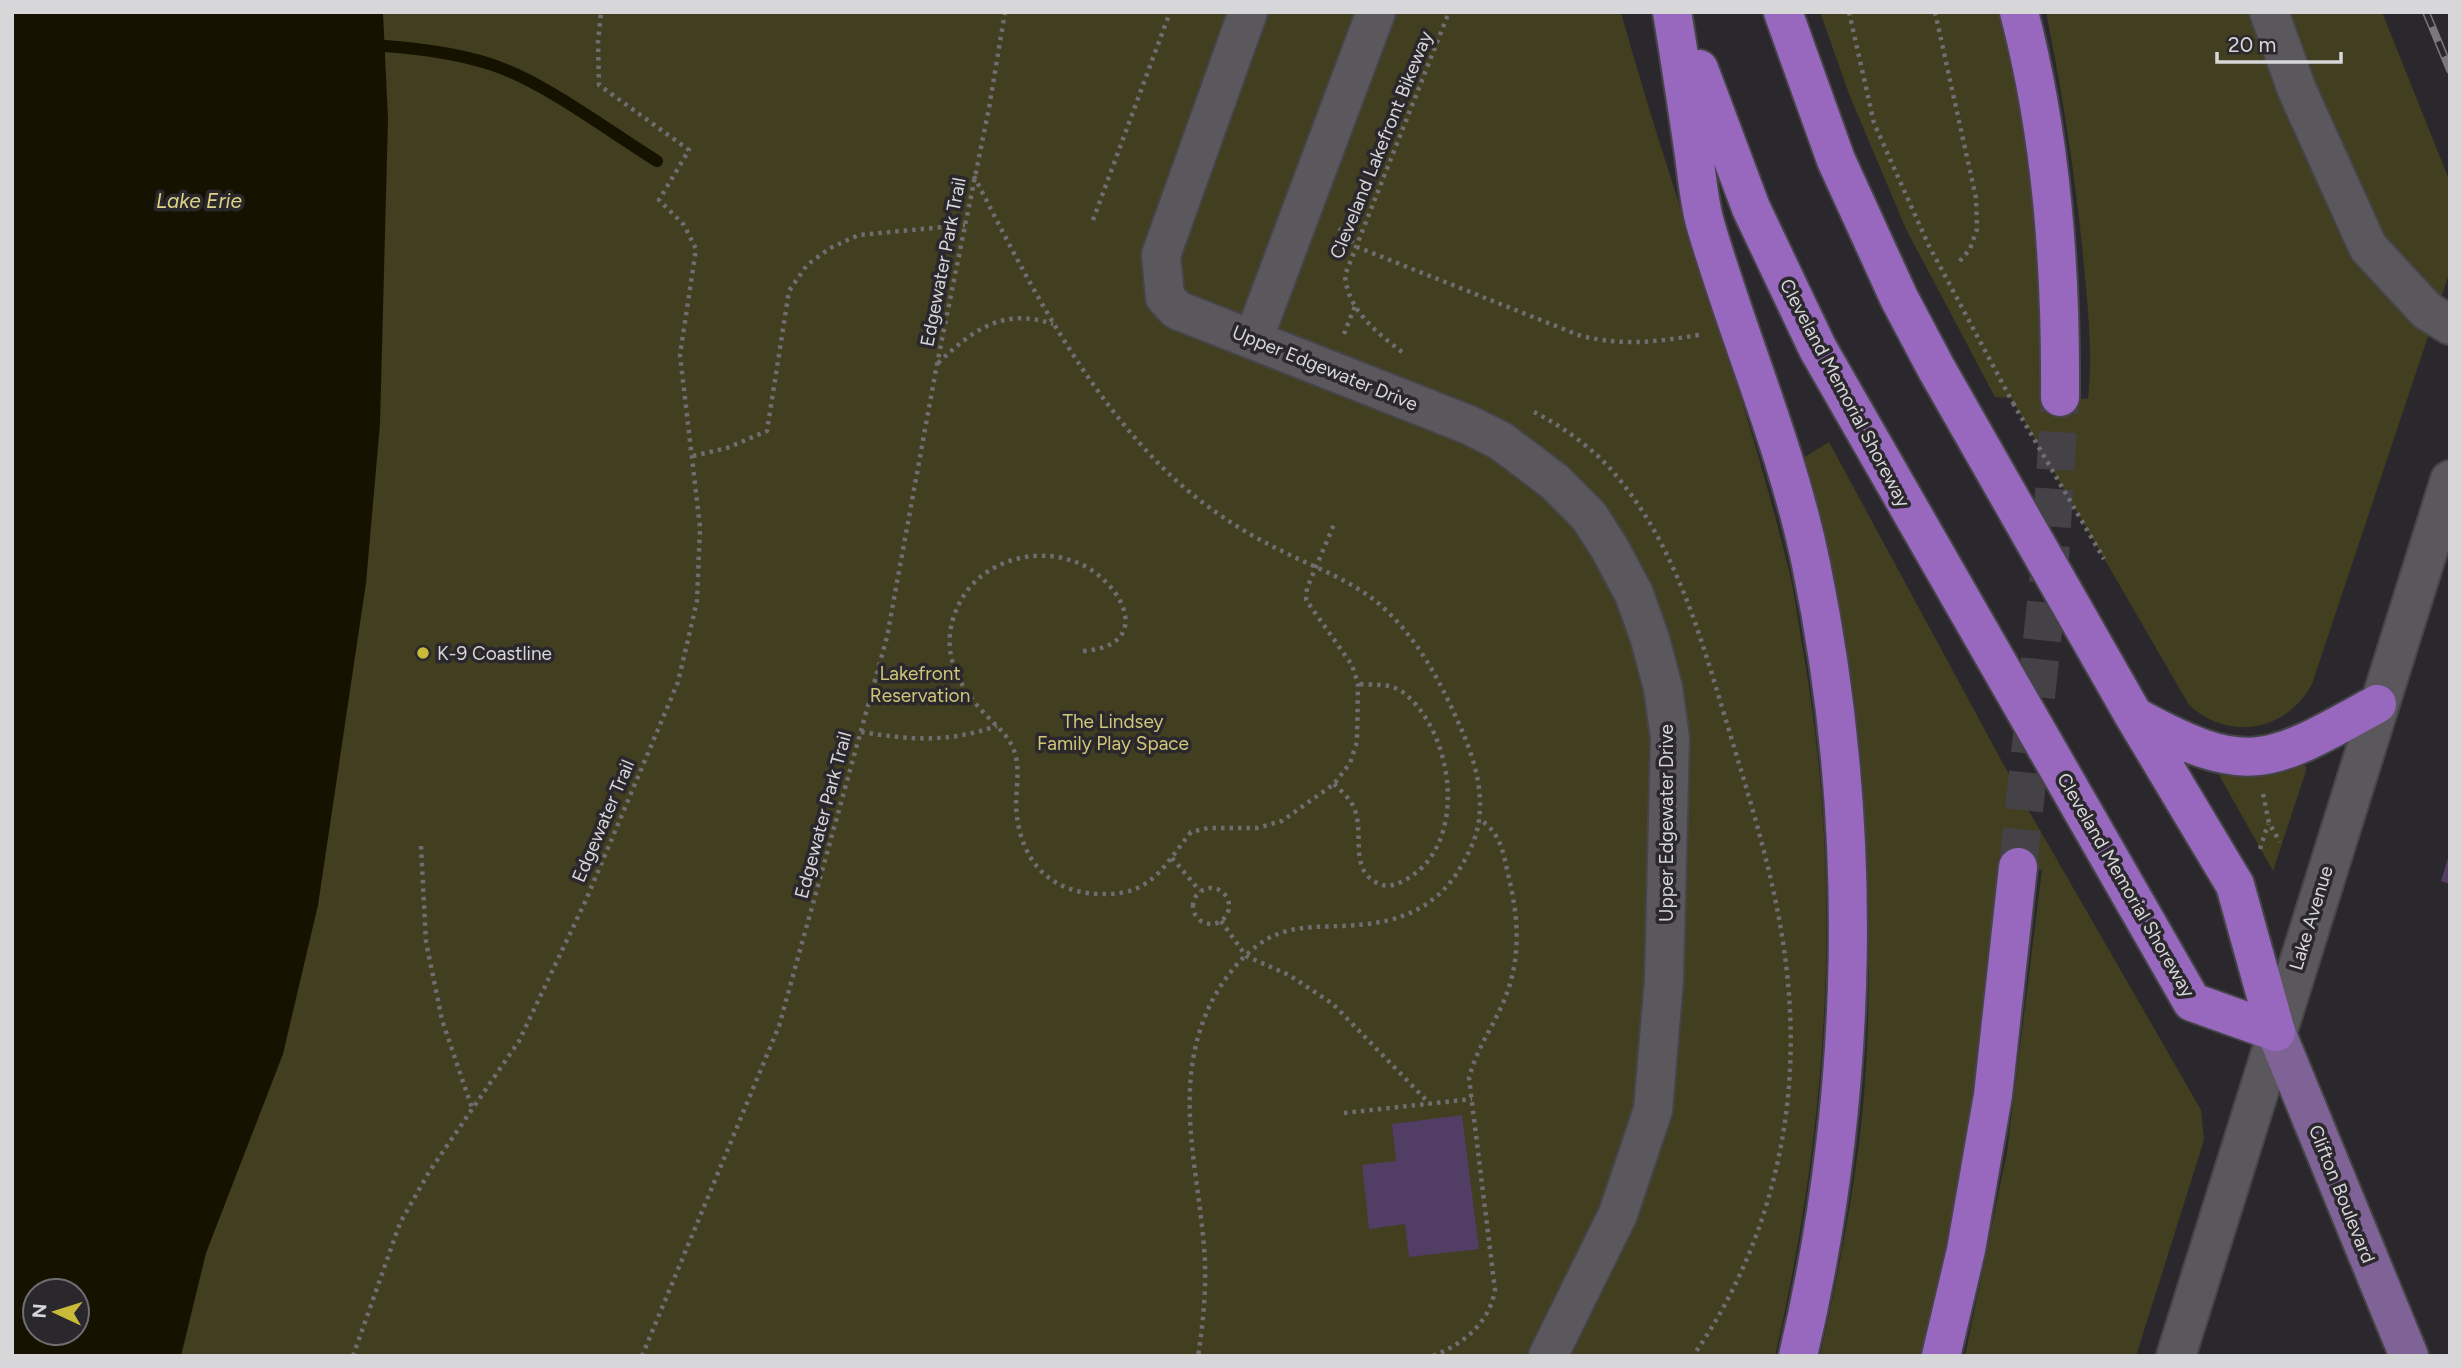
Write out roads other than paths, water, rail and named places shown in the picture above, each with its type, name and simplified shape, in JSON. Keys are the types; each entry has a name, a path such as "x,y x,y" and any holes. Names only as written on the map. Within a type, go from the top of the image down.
{"highway":[{"path":"1672,12 1704,220 1793,489 1811,563 1843,774 1849,917 1843,1073 1825,1223 1798,1356"},
{"name":"Cleveland Memorial Shoreway","path":"1681,12 1723,137 1751,208 1818,349 2192,1002 2276,1032"},
{"path":"1783,12 1836,160 1899,298 2134,716 2235,885 2276,1032"},
{"path":"2019,12 2035,79 2053,198 2061,331 2060,397"},
{"path":"2134,716 2195,747 2238,758 2258,757 2298,747 2377,705"},
{"path":"1941,1356 1966,1250 1993,1095 2018,867"}],"main road":[{"name":"Clifton Boulevard","path":"2276,1032 2409,1356"}],"street":[{"name":"Upper Edgewater Drive","path":"1248,12 1161,255 1165,297 1177,310 1469,425 1501,441 1555,482 1589,516 1633,594 1650,639 1663,688 1670,738 1664,980 1653,1110 1618,1214 1548,1356"},
{"path":"1253,340 1376,12"},
{"path":"2269,12 2297,90 2368,247 2427,311 2450,325"},
{"name":"Lake Avenue","path":"2175,1356 2228,1194 2377,705 2440,552 2450,480"}],"water":[{"name":"Lake Erie","path":"12,12 383,12 388,119 380,424 366,583 318,905 283,1054 206,1253 181,1356 12,1356"}],"waterway":[{"path":"385,46 451,54 511,72 554,94 657,161"}],"tunnel":[{"path":"2018,867 2049,574 2060,397"}],"railway":[{"path":"2426,12 2450,70"}],"place":[{"name":"K-9 Coastline","path":"423,653"}],"park label":[{"name":"Lakefront Reservation","path":"920,684"},
{"name":"The Lindsey Family Play Space","path":"1113,732"}]}
